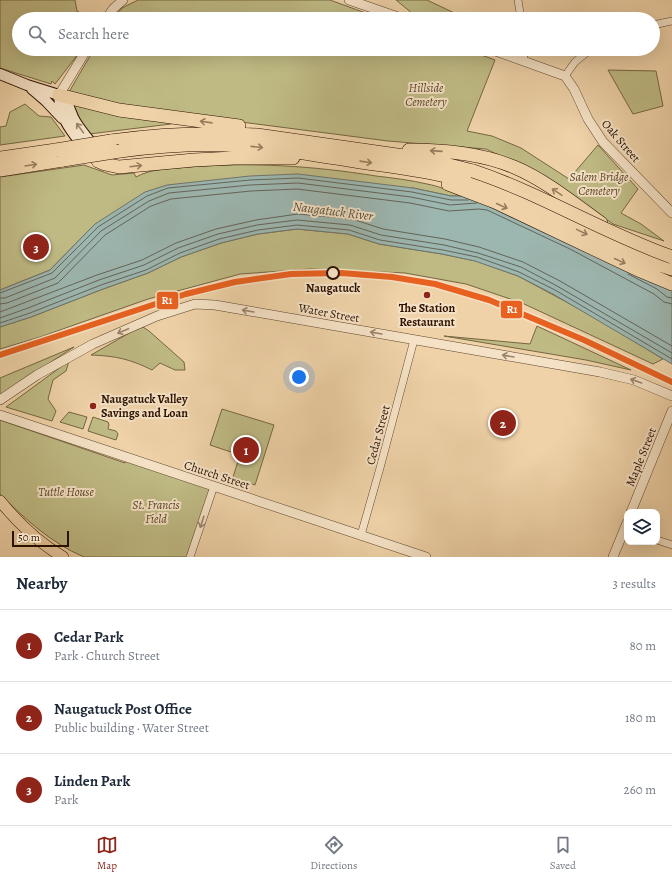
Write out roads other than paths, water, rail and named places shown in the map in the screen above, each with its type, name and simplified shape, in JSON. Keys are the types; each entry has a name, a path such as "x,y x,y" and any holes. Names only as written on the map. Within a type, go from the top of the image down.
{"highway":[{"path":"59,95 119,110 245,127 313,142"},
{"path":"0,170 111,141 145,136 200,133 257,135 355,148 424,159 640,258 672,268"},
{"path":"0,158 120,151 173,145 228,145 269,148 339,158 393,166 522,190 623,238 672,257"},
{"path":"355,148 457,152 487,158 514,167 541,181 635,247 672,268"},
{"path":"98,161 120,167 234,158 339,158"},
{"path":"470,181 495,202 636,269 672,284"}],"main road":[{"path":"0,74 27,85 59,95 66,101 76,122 96,151 98,161"},
{"path":"27,85 46,101 64,120 87,151 98,161"},
{"path":"59,95 61,112 64,120"},
{"path":"0,502 28,531 46,546 63,557"}],"street":[{"path":"112,12 123,0"},
{"path":"349,0 384,12"},
{"path":"518,0 520,12"},
{"path":"660,24 672,21"},
{"path":"59,95 83,56"},
{"path":"509,56 565,76 575,62 582,56"},
{"path":"523,61 524,56"},
{"name":"Oak Street","path":"565,76 574,89 588,119 603,142 672,213"},
{"name":"Water Street","path":"0,400 37,375 93,344 157,316 195,304 215,305 617,376 634,380 672,396"},
{"name":"Cedar Street","path":"361,535 414,340"},
{"name":"Maple Street","path":"633,509 672,411"},
{"name":"Church Street","path":"0,415 426,557"},
{"path":"190,557 214,486"},
{"path":"613,557 624,532"},
{"path":"660,541 672,545"}],"water":[{"name":"Naugatuck River","path":"298,174 413,188 451,196 466,196 672,290 672,364 553,294 518,276 475,261 379,244 348,234 297,229 258,234 221,243 181,257 148,273 31,317 0,327 0,290 50,270 95,224 145,192 167,185 250,176"}],"place":[{"name":"Linden Park","path":"36,247"},
{"name":"Naugatuck","path":"333,273"},
{"name":"The Station Restaurant","path":"427,295"},
{"name":"Naugatuck Valley Savings and Loan","path":"93,406"},
{"name":"Naugatuck Post Office","path":"503,423"},
{"name":"Cedar Park","path":"246,450"}],"park label":[{"name":"Hillside Cemetery","path":"426,95"},
{"name":"Salem Bridge Cemetery","path":"599,184"},
{"name":"Tuttle House","path":"66,492"},
{"name":"St. Francis Field","path":"156,512"}]}
